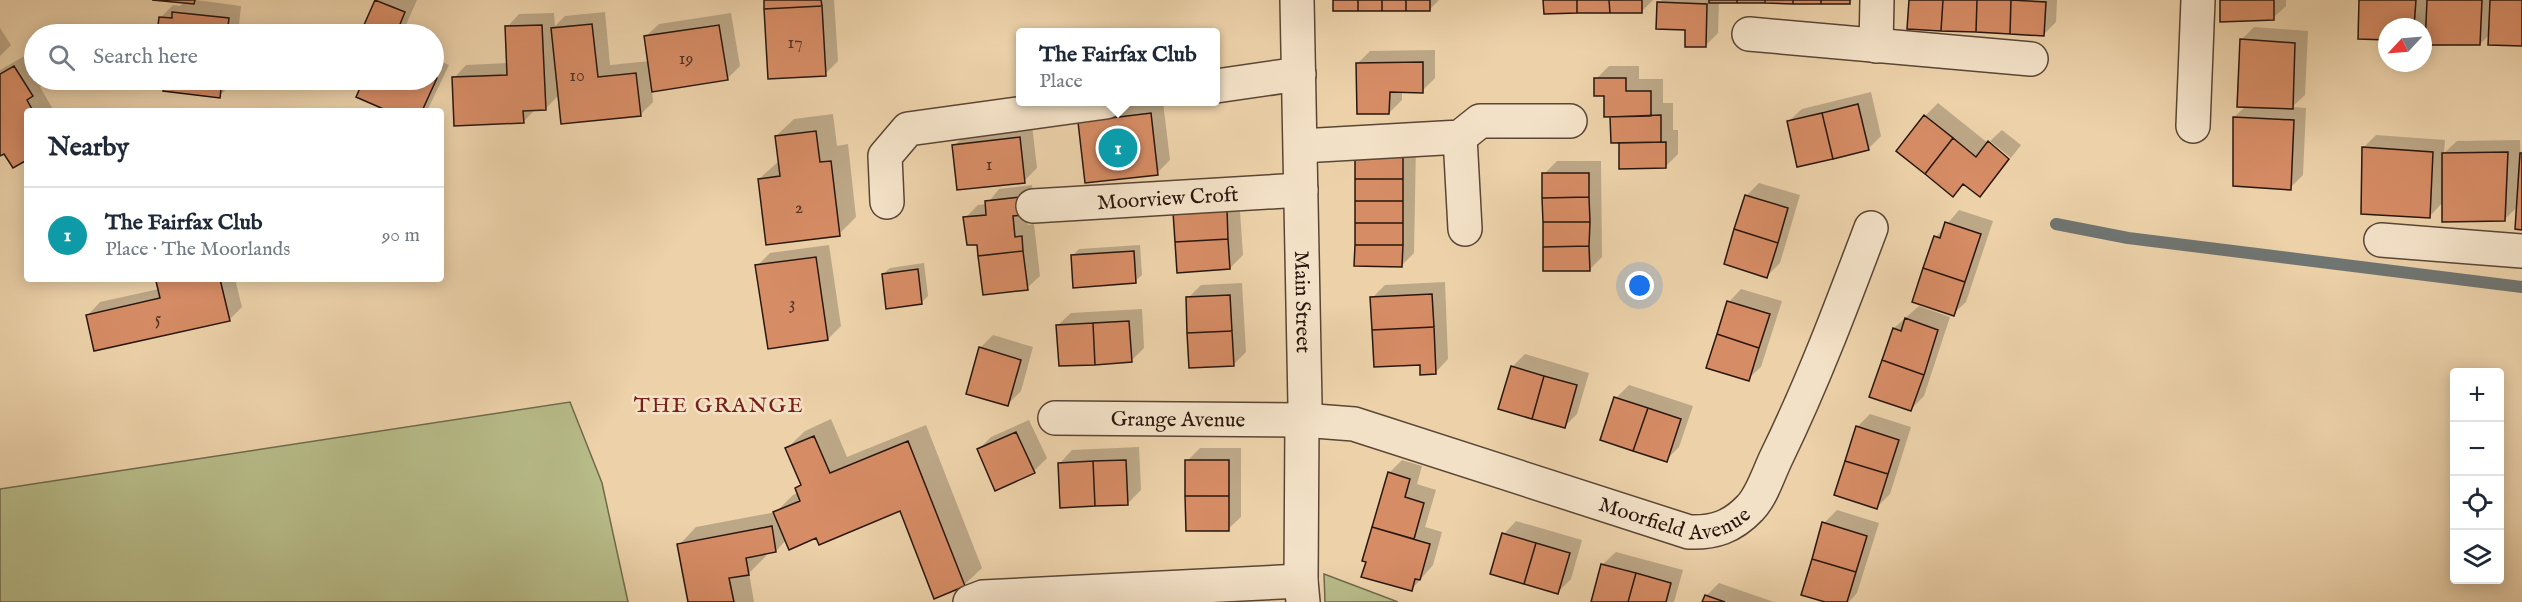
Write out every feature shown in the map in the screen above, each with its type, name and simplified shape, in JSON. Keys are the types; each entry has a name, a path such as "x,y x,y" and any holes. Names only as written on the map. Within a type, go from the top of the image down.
{"street":[{"name":"Main Street","path":"1297,0 1305,405 1302,420 1302,592"},
{"path":"1876,46 1877,0"},
{"path":"2193,126 2198,0"},
{"path":"1749,34 2031,59"},
{"path":"1220,85 1299,74"},
{"path":"886,202 885,156 908,129 1077,106"},
{"path":"1301,146 1460,137 1480,121 1570,121"},
{"path":"1460,137 1465,229"},
{"name":"Moorview Croft","path":"1033,206 1301,190"},
{"name":"Moorfield Avenue","path":"1302,420 1354,424 1689,532 1708,533 1732,524 1752,506 1830,338 1871,228"},
{"path":"2381,240 2522,251"},
{"name":"Grange Avenue","path":"1055,418 1302,420"},
{"path":"970,602 983,597 1302,592"}],"green space":[{"path":"570,402 602,483 628,602 0,602 0,489"},
{"path":"1324,574 1398,602 1325,602"}],"building":[{"path":"152,0 195,0 194,4"},
{"path":"375,0 405,12 400,24 364,24"},
{"path":"764,0 821,0 822,6 764,9"},
{"path":"1333,0 1358,0 1358,11 1333,11"},
{"path":"1358,0 1382,0 1382,11 1358,11"},
{"path":"1382,0 1406,0 1406,11 1382,11"},
{"path":"1406,0 1430,0 1430,11 1406,11"},
{"path":"1543,0 1577,0 1577,13 1544,14"},
{"path":"1577,0 1609,0 1610,13 1577,13"},
{"path":"1609,0 1642,0 1642,13 1610,13"},
{"path":"1709,0 1737,0 1737,3 1709,3"},
{"path":"1737,0 1765,0 1765,3 1737,3"},
{"path":"1765,0 1793,0 1793,4 1765,3"},
{"path":"1793,0 1821,0 1821,4 1793,4"},
{"path":"1821,0 1850,0 1850,4 1821,4"},
{"path":"1909,0 1943,0 1941,31 1907,29"},
{"path":"1943,0 1977,0 1976,32 1941,31"},
{"path":"1977,0 2011,0 2010,34 1976,32"},
{"path":"2011,0 2046,2 2044,36 2010,34"},
{"path":"2220,0 2274,0 2274,20 2220,22"},
{"path":"2359,0 2416,0 2415,18 2378,18 2378,40 2358,39"},
{"path":"2427,0 2482,0 2480,45 2432,45 2432,18 2426,18"},
{"path":"2490,0 2522,0 2522,46 2488,45"},
{"path":"1657,2 1707,4 1706,47 1685,47 1685,30 1656,29"},
{"path":"822,6 826,76 768,79 764,9"},
{"path":"172,12 229,18 228,24 158,24 159,17 172,18"},
{"path":"592,24 598,77 636,73 641,116 561,124 551,28"},
{"path":"542,25 546,110 523,111 524,123 454,126 452,77 507,75 505,26"},
{"path":"719,25 728,80 652,92 644,36"},
{"path":"2240,39 2295,43 2293,109 2237,107"},
{"path":"1423,62 1423,93 1390,92 1389,114 1357,114 1356,63"},
{"path":"14,66 24,82 24,90 29,90 33,96 27,100 31,108 24,108 24,162 13,168 4,154 0,156 0,74"},
{"path":"1594,78 1626,78 1626,91 1651,91 1651,116 1604,117 1604,96 1594,96"},
{"path":"163,90 221,90 220,98"},
{"path":"359,90 432,90 423,108 381,108 356,97"},
{"path":"1858,104 1869,150 1833,159 1822,113"},
{"path":"1151,113 1158,175 1085,183 1078,122"},
{"path":"1822,113 1833,159 1797,167 1787,121"},
{"path":"1661,115 1661,142 1611,143 1610,117"},
{"path":"1924,115 1953,138 1925,174 1896,151"},
{"path":"2233,117 2294,120 2291,190 2233,186"},
{"path":"816,131 820,162 831,161 840,236 766,245 758,179 780,176 775,136"},
{"path":"1020,137 1025,183 957,190 952,145"},
{"path":"1953,138 1976,157 1988,141 2009,159 1980,197 1963,184 1953,197 1925,174"},
{"path":"1666,142 1666,168 1619,169 1619,143"},
{"path":"2362,147 2433,152 2430,218 2361,214"},
{"path":"2508,152 2505,221 2442,222 2442,153"},
{"path":"2520,153 2522,153 2522,230 2515,229"},
{"path":"1355,157 1403,157 1403,179 1355,179"},
{"path":"1542,173 1589,173 1589,197 1542,198"},
{"path":"1355,179 1403,179 1403,201 1355,201"},
{"path":"1745,195 1788,208 1778,243 1734,229"},
{"path":"1020,197 1022,215 1013,216 1015,237 1022,236 1023,251 978,256 977,245 967,245 963,217 986,215 985,201"},
{"path":"1589,197 1590,222 1543,222 1542,198"},
{"path":"1355,201 1403,201 1403,223 1355,223"},
{"path":"1227,209 1228,239 1175,242 1173,212"},
{"path":"1543,222 1590,222 1589,246 1543,247"},
{"path":"1945,222 1981,234 1965,282 1923,268 1934,236 1940,238"},
{"path":"1355,223 1403,223 1403,245 1355,245"},
{"path":"1734,229 1778,243 1767,278 1724,264"},
{"path":"1228,239 1230,269 1177,273 1175,242"},
{"path":"1355,245 1403,245 1402,267 1354,266"},
{"path":"1589,246 1590,271 1543,271 1543,247"},
{"path":"1023,251 1028,290 983,295 978,256"},
{"path":"1134,251 1136,283 1073,288 1071,255"},
{"path":"816,257 828,340 768,349 755,265"},
{"path":"1923,268 1965,282 1954,316 1912,302"},
{"path":"918,269 922,304 886,309 882,274"},
{"path":"156,282 221,282 230,321 94,351 86,315 160,298"},
{"path":"1432,294 1434,327 1372,330 1370,297"},
{"path":"1230,295 1232,331 1187,333 1186,297"},
{"path":"1727,301 1770,314 1759,348 1717,334"},
{"path":"1905,318 1938,330 1924,375 1882,360 1893,328 1901,331"},
{"path":"1129,321 1132,362 1095,365 1093,323"},
{"path":"1093,323 1095,365 1059,366 1056,325"},
{"path":"1434,327 1436,374 1420,375 1420,365 1374,367 1372,330"},
{"path":"1232,331 1234,366 1189,368 1187,333"},
{"path":"1717,334 1759,348 1749,381 1706,368"},
{"path":"979,347 1021,360 1008,406 966,394"},
{"path":"1882,360 1924,375 1911,411 1869,397"},
{"path":"1511,366 1544,376 1532,419 1498,409"},
{"path":"1544,376 1577,385 1565,428 1532,419"},
{"path":"1614,397 1648,408 1633,451 1600,440"},
{"path":"1648,408 1681,419 1667,462 1633,451"},
{"path":"1856,426 1899,440 1888,474 1845,461"},
{"path":"1016,432 1035,473 995,491 977,449"},
{"path":"814,436 830,473 908,441 965,586 934,599 900,511 819,545 816,538 789,550 773,512 800,501 795,488 801,485 785,448"},
{"path":"1126,460 1128,505 1095,506 1093,461"},
{"path":"1185,460 1229,460 1229,496 1185,496"},
{"path":"1093,461 1095,506 1060,508 1058,463"},
{"path":"1845,461 1888,474 1877,509 1834,495"},
{"path":"1388,472 1410,479 1405,497 1424,503 1414,539 1372,527"},
{"path":"1185,496 1229,496 1229,531 1186,531"},
{"path":"1822,522 1867,536 1856,572 1812,559"},
{"path":"772,526 776,552 746,558 749,575 729,578 734,602 688,602 677,544"},
{"path":"1372,527 1430,544 1420,580 1415,579 1412,591 1361,577 1366,562 1362,561"},
{"path":"1502,533 1536,543 1524,584 1490,574"},
{"path":"1536,543 1570,553 1558,594 1524,584"},
{"path":"1812,559 1856,572 1847,602 1825,602 1801,595"},
{"path":"1601,564 1636,573 1628,602 1591,602"},
{"path":"1636,573 1671,583 1666,602 1628,602"},
{"path":"1705,595 1725,602 1702,602"}],"waterway":[{"path":"2056,224 2128,238 2522,287"}],"place":[{"name":"The Fairfax Club","path":"1118,148"}],"district":[{"name":"THE GRANGE","path":"719,404"}]}
